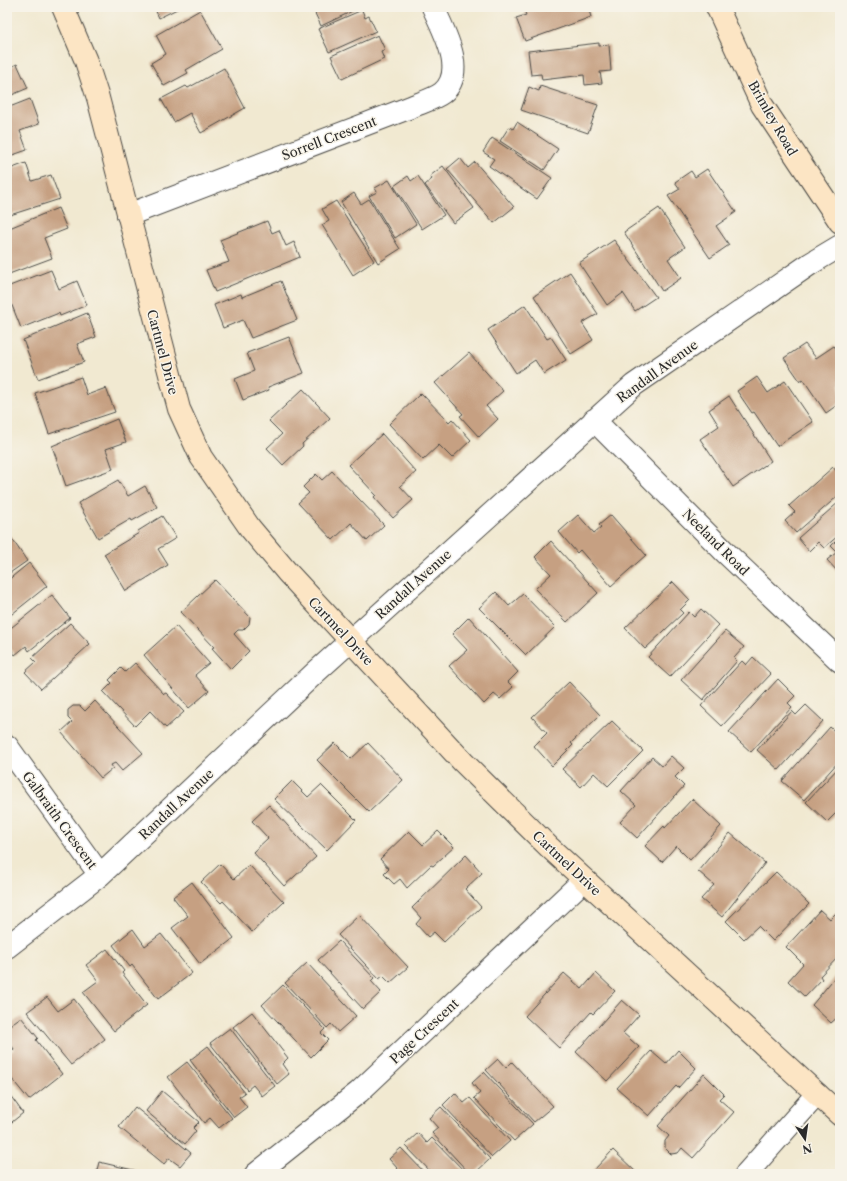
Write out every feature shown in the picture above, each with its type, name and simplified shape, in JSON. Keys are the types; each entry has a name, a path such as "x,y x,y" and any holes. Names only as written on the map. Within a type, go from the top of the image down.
{"street":[{"name":"Cartmel Drive","path":"63,7 86,61 98,98 177,402 201,457 250,528 287,572 350,641 505,805 584,880 840,1114"},
{"name":"Sorrell Crescent","path":"128,215 410,107 442,93 452,79 454,63 447,38 433,7"},
{"name":"Brimley Road","path":"717,7 762,104 840,222"},
{"name":"Randall Avenue","path":"7,947 100,875 350,641 634,385 810,264 840,246"},
{"name":"Neeland Road","path":"594,420 726,553 840,661"},
{"name":"Galbraith Crescent","path":"7,746 100,875"},
{"name":"Page Crescent","path":"256,1174 359,1092 584,880"},
{"path":"746,1174 817,1094"}],"building":[{"path":"154,7 181,7 159,18"},
{"path":"312,7 361,7 321,26"},
{"path":"533,7 588,7 591,17 525,41 516,18 526,15 524,10"},
{"path":"200,10 222,49 186,70 188,73 164,86 151,63 166,54 156,35"},
{"path":"362,10 365,18 369,16 376,31 329,52 318,29"},
{"path":"378,35 385,50 381,52 384,59 342,79 331,56"},
{"path":"599,43 599,46 609,45 611,71 600,72 602,83 585,85 584,75 542,80 541,74 531,75 528,51"},
{"path":"17,64 28,88 7,97 7,69"},
{"path":"224,68 245,108 201,133 190,113 174,122 161,99 186,86 188,88"},
{"path":"540,86 598,105 588,133 521,110 529,87 539,91"},
{"path":"30,99 39,124 20,131 27,150 7,157 7,108"},
{"path":"517,122 558,149 544,170 500,141 509,127 513,129"},
{"path":"492,138 552,178 537,199 489,166 494,159 483,152"},
{"path":"460,158 468,168 475,162 514,207 494,223 447,169"},
{"path":"26,163 32,181 51,175 60,199 7,216 7,170"},
{"path":"443,166 474,208 453,223 425,185 432,179 430,176"},
{"path":"707,169 736,212 716,226 729,245 710,258 668,196 680,189 675,182 691,171 695,177"},
{"path":"408,176 411,181 418,176 444,215 422,229 394,186"},
{"path":"389,180 416,224 395,238 369,196 377,192 375,188"},
{"path":"354,193 361,204 369,199 400,249 378,263 341,202"},
{"path":"336,201 374,261 353,275 322,225 329,221 322,209"},
{"path":"58,208 67,229 44,238 52,258 9,274 7,268 7,229"},
{"path":"659,208 685,247 668,259 681,278 662,291 624,232"},
{"path":"267,221 272,233 279,230 286,246 294,242 300,257 215,292 206,270 229,262 220,240"},
{"path":"614,240 656,297 635,311 623,293 607,305 579,263"},
{"path":"51,270 59,289 77,281 87,305 60,316 59,313 21,328 7,293 7,287"},
{"path":"570,272 598,314 582,323 593,340 571,354 534,296"},
{"path":"281,281 297,320 251,338 243,320 223,328 214,305 241,294 242,297"},
{"path":"525,305 547,339 551,337 566,360 544,374 535,360 516,373 488,330"},
{"path":"87,313 96,337 77,344 84,362 38,379 23,340"},
{"path":"289,337 304,373 268,387 269,390 243,400 235,379 254,371 247,353"},
{"path":"805,344 816,358 834,346 840,354 840,403 826,413 803,379 800,381 784,358"},
{"path":"469,353 503,391 486,406 498,419 479,437 460,416 463,414 435,383"},
{"path":"81,377 87,395 106,388 115,412 49,434 35,393"},
{"path":"757,377 768,393 785,381 813,422 777,446 754,412 752,413 737,391"},
{"path":"303,389 330,418 302,444 303,446 283,465 267,448 282,434 269,421"},
{"path":"421,393 449,422 452,419 471,440 452,458 439,445 423,460 389,424"},
{"path":"729,396 771,461 733,487 700,439 719,426 709,410"},
{"path":"117,419 126,442 106,449 113,469 66,486 52,446"},
{"path":"382,434 416,472 400,486 413,500 393,518 374,497 376,495 348,465"},
{"path":"833,467 840,476 840,494 796,533 785,521 795,512 789,506"},
{"path":"332,471 384,525 367,541 351,523 333,540 298,503 309,493 303,487 316,474 322,480"},
{"path":"118,480 128,496 145,486 157,507 132,521 131,519 98,538 78,503"},
{"path":"840,501 840,534 824,548 818,542 809,551 798,538"},
{"path":"578,515 594,533 601,527 599,525 611,515 646,555 611,586 580,550 577,553 559,532"},
{"path":"162,516 176,538 158,549 168,565 126,591 104,554 139,533 138,531"},
{"path":"10,536 27,561 7,575 7,538"},
{"path":"840,537 840,571 838,572 827,560 837,552 831,546"},
{"path":"551,541 598,593 567,622 535,589 551,574 535,557"},
{"path":"29,563 47,586 7,618 7,581"},
{"path":"215,580 250,617 249,624 243,630 238,630 234,634 249,651 231,669 212,648 214,647 181,612"},
{"path":"673,582 690,600 680,610 683,613 645,649 625,628"},
{"path":"496,592 509,606 523,594 555,627 526,655 479,608"},
{"path":"52,595 70,618 29,651 26,646 15,655 7,644 7,631"},
{"path":"701,609 718,625 670,677 648,657 689,612 694,617"},
{"path":"469,617 518,672 508,682 513,687 500,699 494,694 484,704 449,666 467,650 452,634"},
{"path":"70,623 90,644 41,689 25,672 36,662 32,658"},
{"path":"176,626 209,663 195,675 209,691 189,708 144,655"},
{"path":"725,631 744,647 734,658 737,661 703,700 681,680"},
{"path":"753,657 771,674 722,726 701,706 742,661 746,665"},
{"path":"135,663 164,694 166,693 184,712 166,728 150,711 135,726 103,692 112,683 109,680 121,668 125,672"},
{"path":"778,679 795,696 788,703 792,707 751,752 729,732"},
{"path":"569,682 600,715 571,743 573,745 552,766 534,746 547,733 532,717"},
{"path":"95,701 143,753 122,771 115,763 111,765 113,768 101,778 61,732 72,722 68,718 68,710 73,706 80,706 85,711"},
{"path":"806,705 823,721 779,770 757,750 792,711 796,715"},
{"path":"612,721 643,751 608,786 594,773 581,787 562,769"},
{"path":"830,727 840,736 840,760 804,800 782,781"},
{"path":"335,743 351,759 368,743 403,780 369,812 317,760"},
{"path":"671,756 684,768 675,777 684,786 637,838 620,822 636,805 621,791 652,757 662,766"},
{"path":"840,766 840,809 827,822 806,802"},
{"path":"292,781 308,797 321,785 356,820 327,850 274,799"},
{"path":"692,799 721,826 690,860 676,846 662,862 645,846 664,826 665,828"},
{"path":"269,805 316,857 284,886 253,852 268,838 252,821"},
{"path":"409,831 423,845 438,831 454,847 433,866 431,865 407,888 400,879 394,884 384,874 389,869 380,859"},
{"path":"730,833 765,863 722,917 701,899 714,885 698,871"},
{"path":"466,855 482,873 465,889 481,907 444,942 434,932 428,937 416,924 421,918 412,908"},
{"path":"220,864 234,879 249,865 284,902 252,932 223,901 221,903 201,882"},
{"path":"776,872 809,904 773,941 758,926 744,939 726,921"},
{"path":"192,882 234,938 200,964 172,928 188,916 173,897"},
{"path":"820,910 830,919 836,913 840,917 840,955 820,976 822,979 805,997 788,981 803,964 786,947"},
{"path":"359,915 408,967 390,983 383,976 379,979 338,935"},
{"path":"133,929 145,946 161,934 192,973 158,999 132,965 130,967 113,945"},
{"path":"339,941 374,978 371,981 381,992 363,1009 318,960"},
{"path":"107,949 124,971 122,973 147,1005 114,1031 83,992 98,981 86,965"},
{"path":"307,963 356,1016 338,1032 331,1024 327,1028 285,983"},
{"path":"564,973 582,989 596,973 615,991 593,1014 591,1012 559,1048 525,1016"},
{"path":"840,975 840,1015 831,1023 812,1005 836,976 837,978"},
{"path":"283,985 325,1029 321,1033 328,1040 311,1057 262,1005"},
{"path":"47,997 58,1011 74,999 105,1039 71,1065 27,1012"},
{"path":"622,1000 639,1015 623,1033 639,1047 607,1081 576,1052"},
{"path":"252,1012 288,1058 282,1064 289,1074 277,1084 233,1027"},
{"path":"21,1017 38,1038 36,1040 62,1074 29,1100 7,1073 7,1055 14,1049 7,1040 7,1027"},
{"path":"230,1028 275,1086 262,1096 253,1085 247,1090 210,1043"},
{"path":"208,1046 245,1093 239,1097 247,1107 234,1117 190,1060"},
{"path":"678,1050 696,1068 678,1088 676,1086 649,1116 617,1088 651,1051 666,1064"},
{"path":"498,1059 506,1068 512,1062 553,1106 534,1122 486,1070"},
{"path":"187,1062 232,1118 219,1128 210,1118 204,1123 168,1077"},
{"path":"484,1072 533,1124 514,1141 474,1098 480,1093 472,1083"},
{"path":"704,1074 724,1094 719,1099 734,1112 693,1158 682,1148 678,1153 671,1154 665,1148 665,1141 669,1136 658,1126"},
{"path":"7,1091 23,1113 7,1126"},
{"path":"162,1091 199,1122 193,1128 196,1131 185,1144 146,1111"},
{"path":"455,1093 464,1103 470,1098 510,1141 492,1157 443,1105"},
{"path":"135,1107 191,1153 180,1166 169,1158 164,1164 119,1127"},
{"path":"441,1107 490,1159 474,1174 470,1174 432,1133 438,1128 429,1118"},
{"path":"418,1133 427,1143 432,1138 467,1174 433,1174 405,1145"},
{"path":"401,1148 426,1174 392,1174 398,1169 389,1159"},
{"path":"613,1150 638,1174 596,1174 593,1171"},
{"path":"99,1162 146,1173 146,1174 96,1174"}]}
